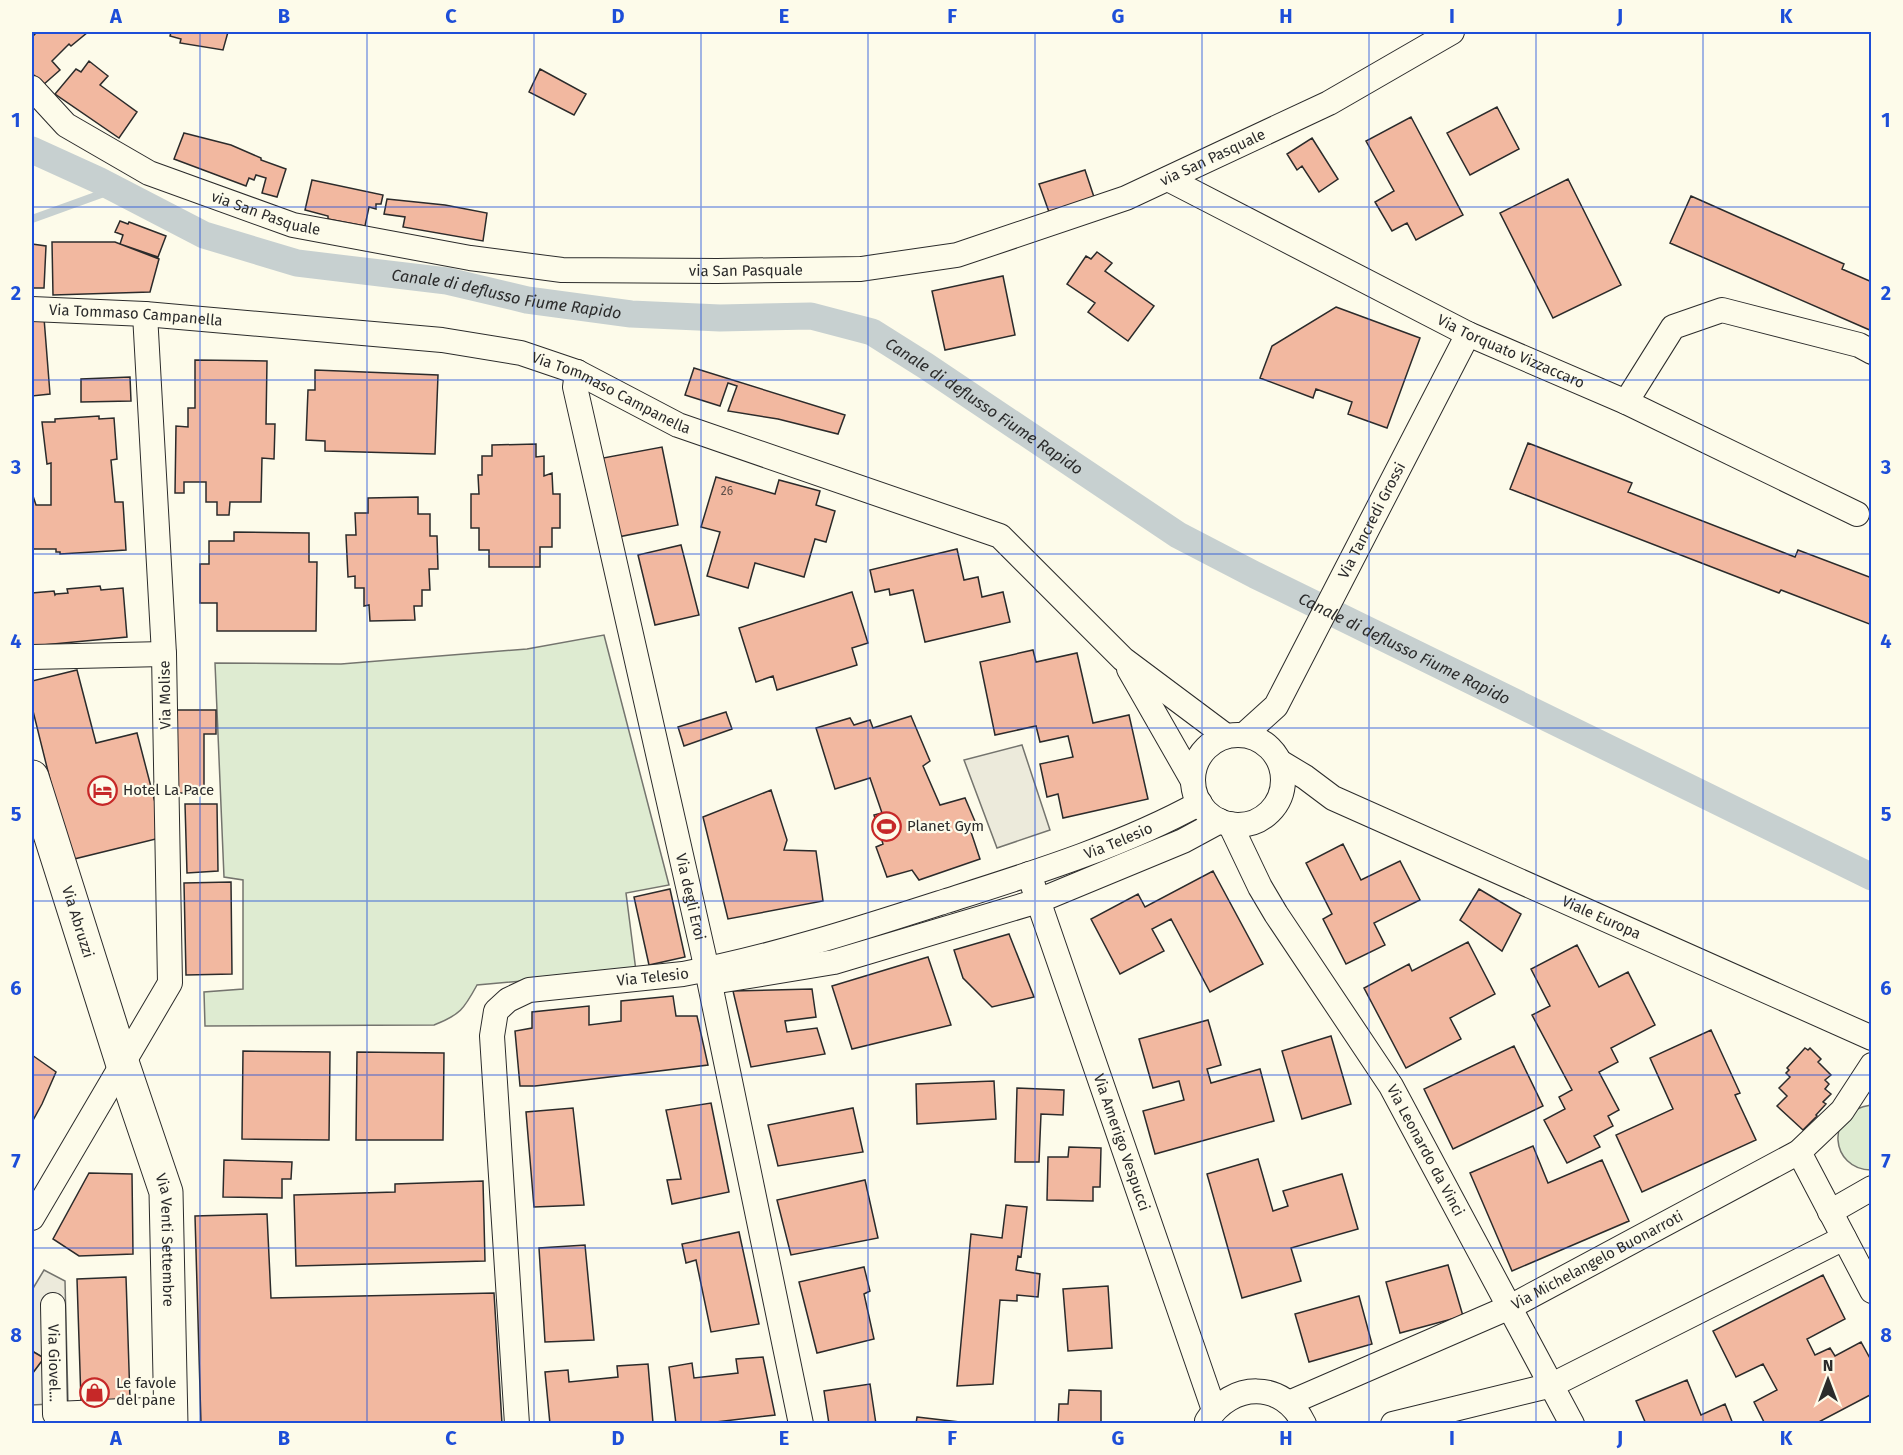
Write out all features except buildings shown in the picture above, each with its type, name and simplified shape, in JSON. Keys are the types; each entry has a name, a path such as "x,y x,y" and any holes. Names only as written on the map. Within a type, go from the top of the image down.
{"main road":[{"name":"Via Abruzzi","path":"32,777 123,1065"},
{"name":"Via Venti Settembre","path":"123,1065 166,1192 171,1416"}],"street":[{"name":"via San Pasquale","path":"32,88 66,125 148,173 292,225 470,258 562,270 861,269 957,255 1125,198 1329,103 1452,32"},
{"name":"Via Torquato Vizzaccaro","path":"1168,179 1468,334 1626,402 1857,514"},
{"name":"Via Tommaso Campanella","path":"32,309 145,314 442,340 521,353 577,372 678,425 1000,536 1123,659 1235,736"},
{"path":"1626,402 1673,327 1722,310 1859,345 1872,352"},
{"name":"Via Molise","path":"32,1218 170,983 164,654 145,314"},
{"name":"Via Tancredi Grossi","path":"1235,736 1276,706 1468,334"},
{"name":"Via degli Eroi","path":"577,372 575,387 708,976 801,1424"},
{"path":"32,657 164,654"},
{"name":"Via Tommaso Campanella","path":"1123,659 1197,792"},
{"name":"Via Tancredi Grossi","path":"1276,706 1276,756"},
{"path":"1235,736 1259,740 1276,756 1283,773 1276,803 1260,819 1246,824 1225,822 1207,812 1197,792 1195,766 1202,753 1213,743 1235,736"},
{"name":"Viale Europa","path":"1276,756 1333,798 1872,1038"},
{"name":"Via Telesio","path":"708,976 1029,874 1168,820 1197,792"},
{"name":"Viale Europa","path":"1276,803 1333,798"},
{"name":"Via Leonardo da Vinci","path":"1260,887 1257,860 1259,836 1276,803"},
{"name":"Via Telesio","path":"517,1424 492,1036 496,1011 508,999 529,990 683,974 708,976 834,962 1038,901 1225,822"},
{"name":"Via Leonardo da Vinci","path":"1225,822 1276,914 1391,1086 1572,1424"},
{"name":"Via Amerigo Vespucci","path":"1029,874 1210,1417"},
{"name":"Via Michelangelo Buonarroti","path":"1289,1403 1510,1307 1799,1152 1842,1112 1872,1065"},
{"path":"1799,1152 1872,1291"},
{"path":"1830,1212 1872,1188"},
{"path":"1393,1424 1552,1385 1844,1238"},
{"name":"Via Giovel...","path":"53,1305 56,1414 171,1416"},
{"path":"1210,1417 1226,1399 1242,1393 1258,1391 1274,1394 1289,1403 1304,1424"}],"green space":[{"path":"604,635 669,885 626,893 636,971 477,985 460,1010 450,1018 434,1025 205,1026 204,992 243,989 243,880 224,877 215,663 341,664 527,649"},
{"path":"1871,1105 1871,1170 1847,1161 1838,1140 1839,1129 1845,1118 1856,1110"}],"shaded area":[{"path":"1022,745 1050,830 997,848 964,760"},
{"path":"44,1270 65,1281 68,1403 32,1405 32,1374 44,1358 32,1351 32,1290"}],"waterway":[{"name":"Canale di deflusso Fiume Rapido","path":"32,150 98,180 204,235 297,263 447,281 527,300 631,314 720,318 811,316 872,332 1178,535 1255,575 1872,877"},
{"path":"32,219 115,189"}],"place":[{"name":"Hotel La Pace","path":"102,790"},
{"name":"Planet Gym","path":"886,826"},
{"name":"Le favole del pane","path":"95,1392"}]}
